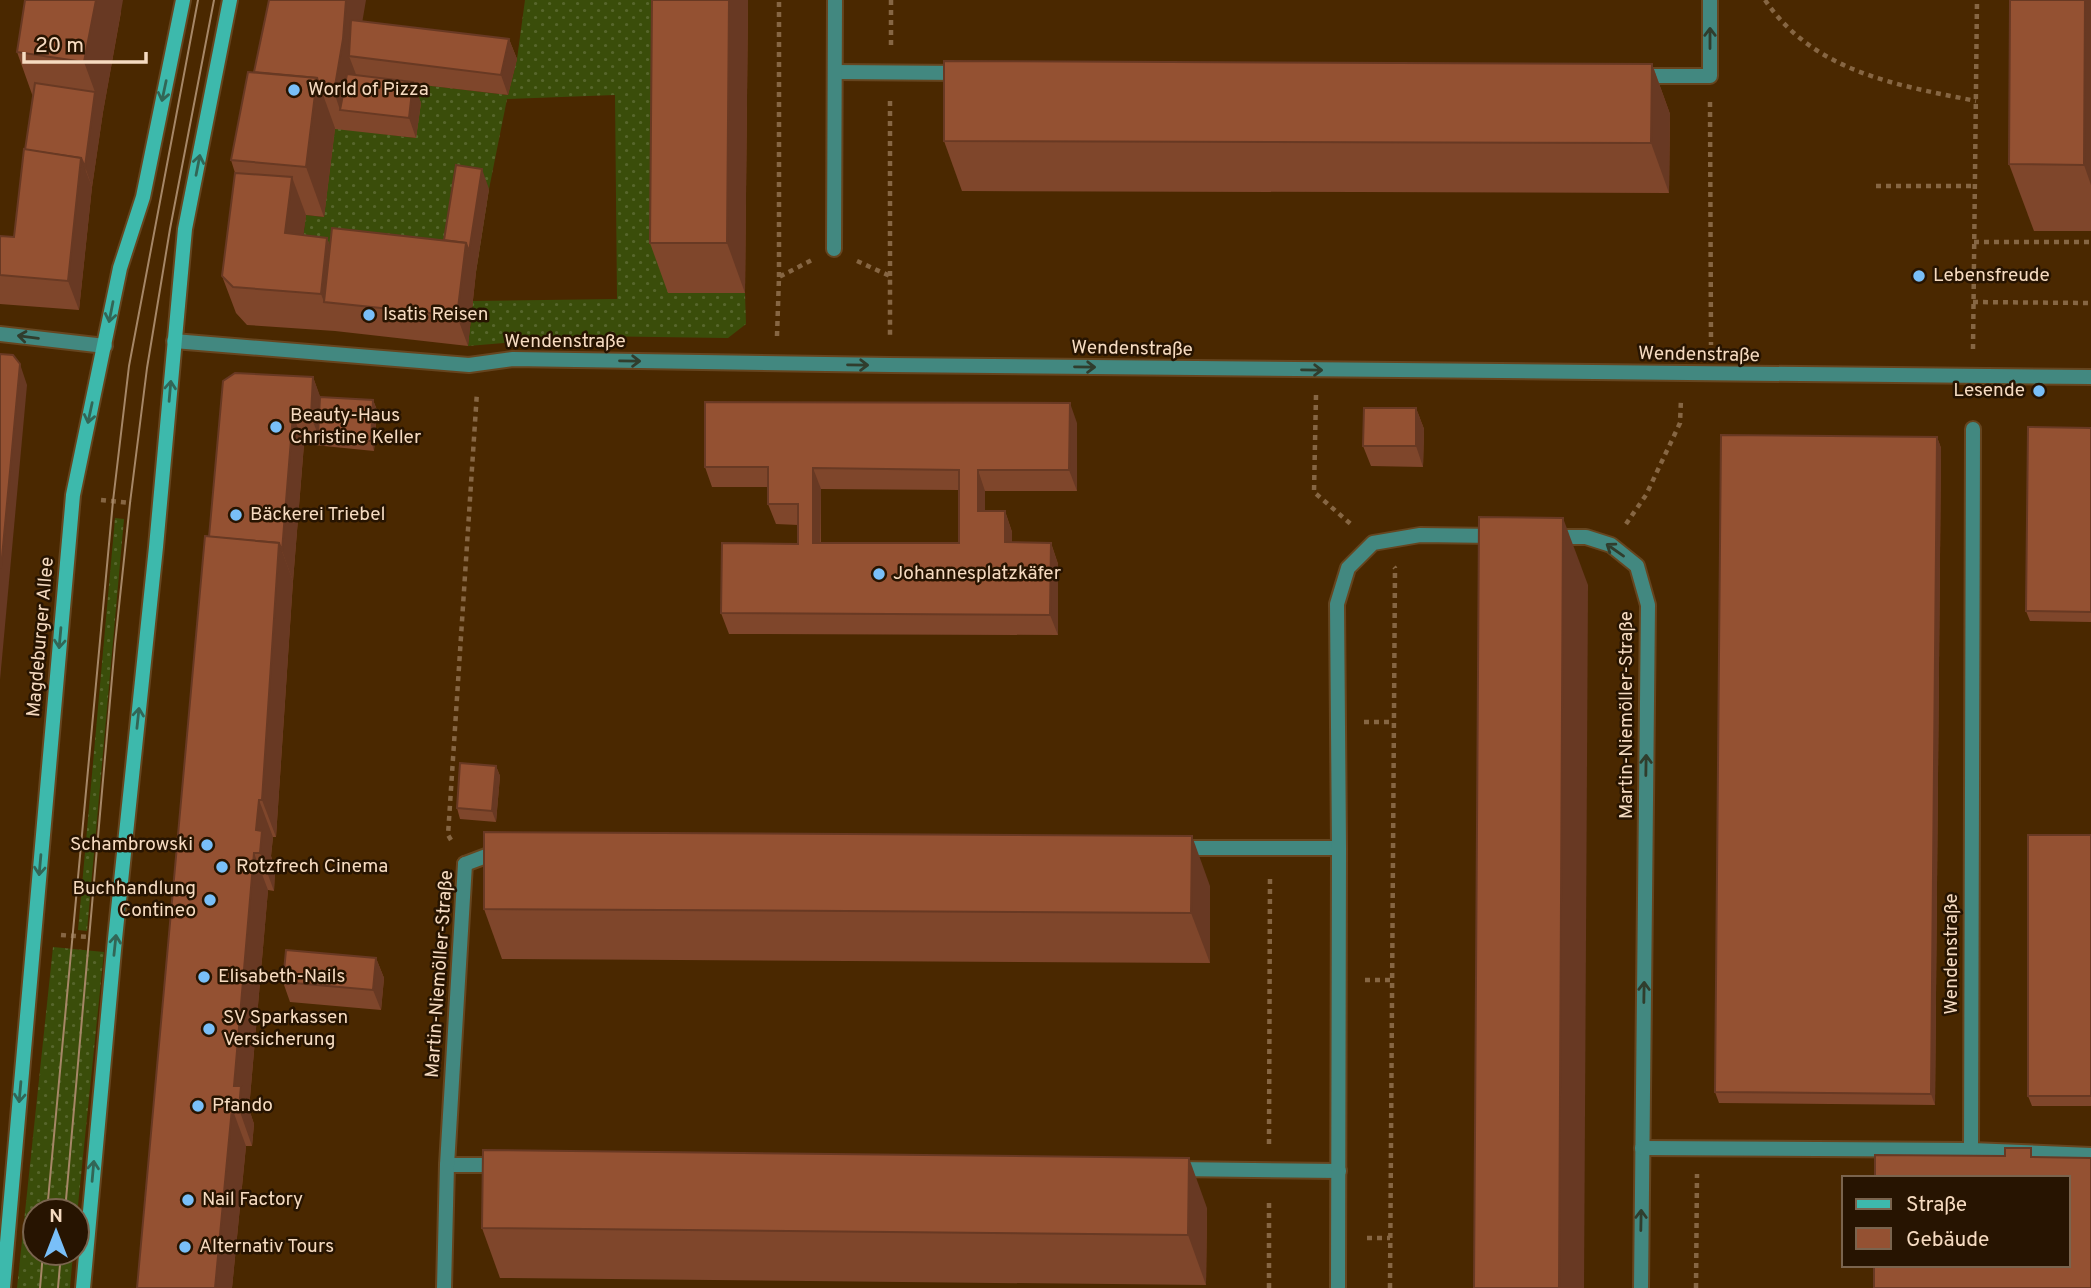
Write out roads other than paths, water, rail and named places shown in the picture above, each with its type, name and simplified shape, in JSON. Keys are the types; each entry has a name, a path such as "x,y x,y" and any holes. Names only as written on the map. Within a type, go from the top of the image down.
{"main road":[{"name":"Magdeburger Allee","path":"3,1288 73,495 120,268 142,197 183,0"},
{"path":"83,1288 186,229 230,0"}],"street":[{"path":"834,249 835,0"},
{"path":"1626,76 1710,76 1710,0"},
{"path":"835,72 974,73"},
{"path":"0,334 105,346"},
{"name":"Wendenstraße","path":"174,341 469,365 513,359 2091,377"},
{"name":"Wendenstraße","path":"1971,1150 1973,429"},
{"name":"Martin-Niemöller-Straße","path":"1339,848 1337,604 1348,568 1373,543 1420,535 1586,537 1611,544 1637,566 1648,605 1641,1288"},
{"name":"Martin-Niemöller-Straße","path":"443,1288 447,1165 465,864 512,845"},
{"path":"1160,848 1339,848 1338,1288"},
{"path":"1642,1148 1971,1150 2091,1155"},
{"path":"447,1165 516,1165"},
{"path":"1158,1169 1339,1171"}],"tram line":[{"path":"48,1197 113,501 129,366 198,0"},
{"path":"66,1197 130,503 147,368 170,229 214,0"},
{"path":"40,1288 42,1267"},
{"path":"58,1288 60,1267"}],"place":[{"name":"World of Pizza","path":"294,90"},
{"name":"Lebensfreude","path":"1919,276"},
{"name":"Isatis Reisen","path":"369,315"},
{"name":"Lesende","path":"2039,391"},
{"name":"Beauty-Haus Christine Keller","path":"276,427"},
{"name":"Bäckerei Triebel","path":"236,515"},
{"name":"Johannesplatzkäfer","path":"879,574"},
{"name":"Schambrowski","path":"207,845"},
{"name":"Rotzfrech Cinema","path":"222,867"},
{"name":"Buchhandlung Contineo","path":"210,900"},
{"name":"Elisabeth-Nails","path":"204,977"},
{"name":"SV Sparkassen Versicherung","path":"209,1029"},
{"name":"Pfando","path":"198,1106"},
{"name":"Nail Factory","path":"188,1200"},
{"name":"Alternativ Tours","path":"185,1247"}]}
